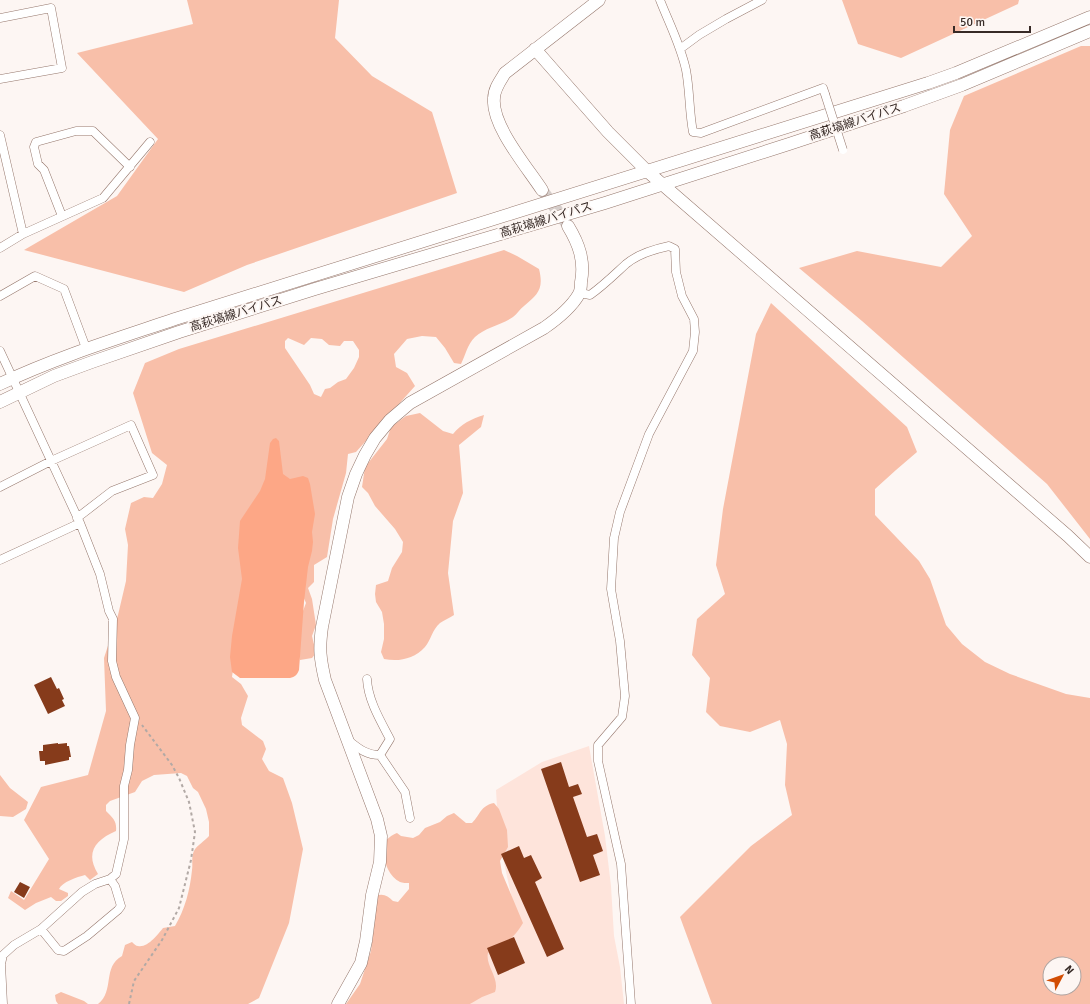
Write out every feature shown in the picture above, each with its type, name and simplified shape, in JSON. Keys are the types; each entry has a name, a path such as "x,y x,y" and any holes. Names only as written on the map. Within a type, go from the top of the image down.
{"main road":[{"path":"542,190 502,130 496,116 494,106 495,90 505,73 599,0"},
{"name":"高萩塙線バイパス","path":"0,384 86,348 175,319 898,93 956,73 1090,17"},
{"name":"高萩塙線バイパス","path":"0,402 54,376 179,332 315,289 662,185 904,106 962,85 1090,31"},
{"path":"535,49 608,132 662,185 1068,536 1090,557"},
{"path":"338,1004 358,968 366,941 372,895 380,862 381,836 377,819 325,680 320,659 319,644 348,497 365,454 375,438 390,420 410,403 544,328 560,317 569,307 580,293 583,274 582,259 575,237 568,226"}],"street":[{"path":"660,0 680,49 685,68 690,92 693,132 701,133 823,88 843,152"},
{"path":"680,49 699,35 762,0"},
{"path":"0,18 51,8 62,68 0,79"},
{"path":"62,216 44,170 38,164 34,147 36,142 76,131 93,131 130,167"},
{"path":"0,135 23,234"},
{"path":"0,248 23,234 103,198 150,142"},
{"path":"580,293 590,295 607,282 627,263 639,256 670,246 675,249 676,272 682,296 694,319 695,332 693,350 650,434 620,512 614,538 611,589 620,641 625,696 622,717 598,745 598,761 621,864 631,1004"},
{"path":"0,296 35,276 64,289 86,348"},
{"path":"0,351 78,521 100,574 109,611 113,619 112,661 116,677 135,718 130,746 128,770 124,786 123,845 116,874 110,879 95,884 82,892 41,929 14,945 4,955 1,959 3,1004"},
{"path":"0,487 51,461 130,425 153,475 112,491 78,521 0,560"},
{"path":"367,679 370,696 390,739 380,755"},
{"path":"348,740 366,753 380,755"},
{"path":"380,755 405,792 410,818"},
{"path":"41,929 58,950 64,951 86,936 121,906 115,886 110,879"}],"path":[{"path":"129,1004 134,981 162,940 179,908 191,860 195,832 189,802 179,778 154,740 135,718"}],"shaded area":[{"path":"187,0 339,0 335,38 372,76 432,112 457,193 247,265 184,292 24,250 117,196 158,139 77,53 193,24"},
{"path":"842,0 1019,0 1018,4 901,58 858,44"},
{"path":"1081,46 1090,46 1090,539 1047,484 862,321 799,268 857,251 941,267 972,236 944,194 950,130 964,96"},
{"path":"504,250 539,269 541,282 539,290 533,298 513,317 483,331 475,337 468,346 461,364 454,363 436,337 422,336 407,339 394,354 396,367 407,373 415,386 356,452 348,454 346,473 333,519 327,557 314,565 314,582 308,588 312,599 316,625 312,636 316,653 312,658 300,660 295,632 306,603 303,596 233,670 232,677 241,684 248,696 241,718 242,725 263,741 266,749 262,759 269,771 283,778 292,803 303,849 289,923 259,998 248,1004 98,1004 106,993 112,966 122,956 125,945 132,942 137,946 142,946 149,943 163,928 175,926 182,913 190,885 193,853 209,836 209,822 206,809 198,792 193,788 187,776 181,773 154,775 142,781 135,792 110,801 106,805 106,811 114,820 116,831 102,839 94,848 92,860 98,874 90,880 85,875 74,878 63,884 59,889 68,893 68,896 61,901 56,901 51,897 36,903 25,910 8,898 11,891 24,900 49,859 24,820 41,787 88,775 106,711 104,658 118,615 126,581 128,545 125,529 131,503 144,497 153,498 162,484 167,465 152,453 133,393 145,363 179,349","holes":["288,338 304,345 311,338 322,339 329,345 340,346 344,341 353,341 359,350 359,357 354,368 346,379 338,382 330,388 325,389 321,397 314,394 310,385 285,348 285,341"]},
{"path":"771,303 907,427 917,452 875,489 875,515 919,561 930,579 946,625 962,644 985,662 1010,674 1066,694 1090,698 1090,1004 712,1004 680,917 751,846 792,815 785,785 787,744 780,720 750,732 720,726 706,712 710,678 692,655 697,619 725,594 716,565 723,509 756,334"},
{"path":"420,413 443,431 453,434 459,427 467,422 484,415 481,427 459,445 463,493 453,521 448,573 454,615 437,626 429,641 421,651 406,659 390,660 384,659 381,652 384,639 384,624 382,612 376,602 375,594 376,585 388,581 392,568 402,552 403,542 395,529 375,506 368,493 362,487 365,467 387,439 391,427 406,416"},
{"path":"276,438 279,441 283,474 290,479 303,476 308,478 315,514 312,532 312,551 308,567 304,602 299,670 296,676 290,678 240,678 232,672 230,657 232,636 242,579 238,548 240,521 260,491 265,479 270,443"},
{"path":"589,746 605,836 611,886 614,936 620,967 624,1004 470,1004 485,992 488,942 512,899 499,840 496,790 542,762"},
{"path":"0,775 10,788 28,802 26,809 13,817 0,816"},
{"path":"494,803 499,809 507,830 508,847 500,861 502,873 523,923 512,937 504,944 488,953 489,963 496,982 495,992 470,1004 346,1004 360,984 371,951 374,926 373,913 376,896 385,896 398,902 409,889 409,883 401,882 395,879 388,870 384,854 385,843 387,840 397,833 401,836 413,838 419,835 425,828 440,822 447,816 454,813 466,823 472,823 483,808"},
{"path":"61,992 88,1004 58,1004 55,995"}],"building":[{"path":"51,677 57,689 59,688 64,699 62,700 65,706 48,714 34,685"},
{"path":"67,743 71,757 69,757 69,760 45,765 45,761 40,761 39,751 43,751 43,745"},
{"path":"561,762 569,787 578,784 582,794 573,797 587,837 597,834 603,851 593,855 600,875 580,882 541,769"},
{"path":"519,846 524,858 531,855 542,878 535,882 564,949 547,957 501,854"},
{"path":"20,882 30,887 24,898 14,892"},
{"path":"514,937 525,963 498,975 487,948"}],"tunnel":[{"path":"542,190 567,224"}]}
